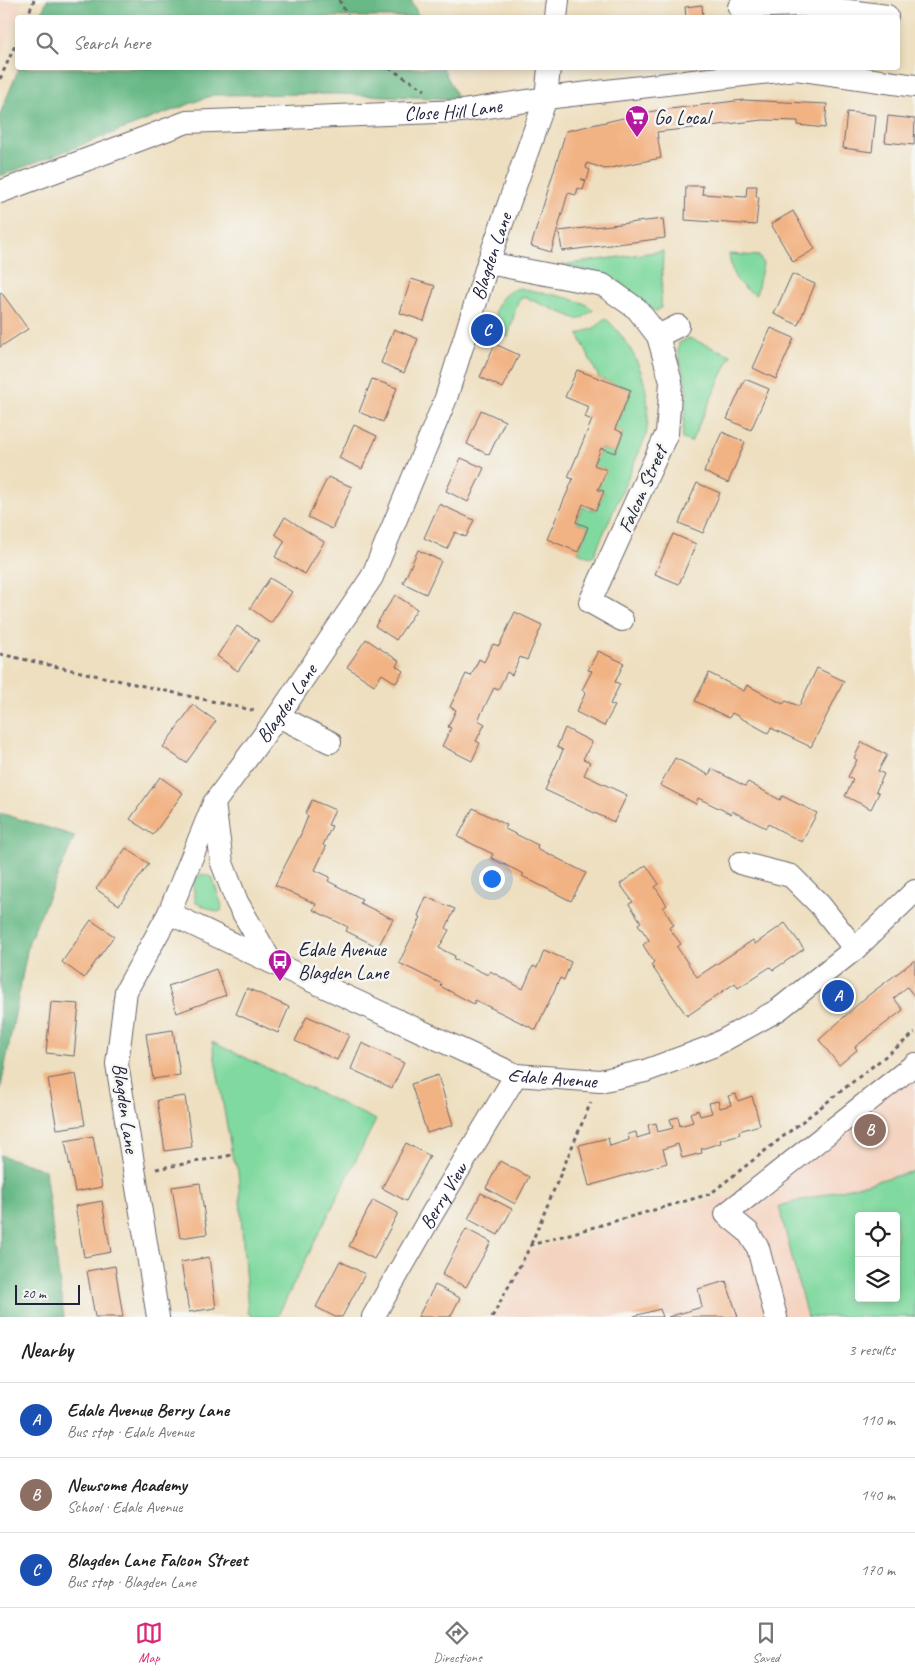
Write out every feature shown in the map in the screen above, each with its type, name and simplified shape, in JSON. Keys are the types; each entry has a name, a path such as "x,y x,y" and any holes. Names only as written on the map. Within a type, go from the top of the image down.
{"street":[{"path":"556,15 558,0"},
{"path":"739,7 802,8 876,15"},
{"name":"Blagden Lane","path":"158,1317 117,1064 126,991 169,913 214,803 278,716 372,577 446,398 488,263 546,98 550,70"},
{"name":"Close Hill Lane","path":"0,192 187,122 462,111 546,98 779,70"},
{"name":"Close Hill Lane","path":"809,70 915,86"},
{"name":"Falcon Street","path":"488,263 603,285 668,331 671,382 668,433 590,602 622,620"},
{"path":"278,716 330,742"},
{"path":"214,803 222,863 237,902 271,962"},
{"path":"740,863 791,876 820,905 855,949"},
{"name":"Edale Avenue","path":"169,913 516,1075 600,1081 645,1071 713,1046 778,1010 855,949 915,891"},
{"path":"776,1317 758,1248 748,1232 726,1214 915,1064"},
{"name":"Berry View","path":"373,1317 432,1214 516,1075"}],"path":[{"path":"28,15 34,0"},
{"path":"338,0 347,15"},
{"path":"0,79 15,46"},
{"path":"0,654 278,716"},
{"path":"531,1245 710,1194 915,1033"},
{"path":"492,1317 531,1245 600,1081"},
{"path":"135,1172 232,1155"}],"shaded area":[{"path":"0,0 23,0 17,15 15,15 15,20 0,57"},
{"path":"915,1066 915,1317 493,1317 527,1251 734,1194"}],"green space":[{"path":"47,0 411,0 418,15 41,15"},
{"path":"18,70 444,70 458,99 336,94 213,95 0,176 0,114"},
{"path":"663,251 661,308 656,311 646,306 626,287 615,280 601,274 562,265"},
{"path":"729,254 759,256 763,264 756,295 736,279"},
{"path":"520,288 580,302 593,310 581,319 577,319 524,297 518,301 508,337 491,330 496,309 502,298 512,290"},
{"path":"605,318 617,330 635,357 645,387 648,403 648,420 646,436 594,555 590,557 578,552 588,527 576,522 582,507 596,510 604,492 598,490 606,470 594,465 601,448 615,453 623,433 615,429 631,390 599,378 579,336 579,334 596,327"},
{"path":"689,338 731,355 691,442 682,439 687,390 678,351 679,343"},
{"path":"0,813 75,836 29,941 0,1092"},
{"path":"202,874 212,877 222,906 221,911 217,912 196,903 193,886 196,878"},
{"path":"212,1042 376,1120 277,1317 254,1317 248,1313 238,1171 232,1155"},
{"path":"0,1155 45,1170 64,1317 0,1317"},
{"path":"915,1171 915,1317 807,1317 779,1206"}],"building":[{"path":"702,5 703,15 686,15 685,7"},
{"path":"743,100 827,104 825,128 798,125 798,121 763,120 657,132 661,158 605,169 587,163 586,168 590,170 587,180 581,179 586,181 583,190 578,188 576,195 568,193 551,252 531,246 566,131 654,111"},
{"path":"847,112 876,115 872,152 843,148"},
{"path":"888,116 915,119 914,145 885,142"},
{"path":"686,186 703,186 702,194 746,197 747,186 757,186 756,197 759,197 756,225 685,220"},
{"path":"793,211 815,249 793,262 771,224"},
{"path":"663,219 665,238 562,251 559,231"},
{"path":"792,274 815,284 798,325 774,314"},
{"path":"411,279 435,286 424,321 400,313"},
{"path":"0,293 28,329 0,347"},
{"path":"771,328 794,338 776,379 753,368"},
{"path":"394,329 418,339 404,373 381,363"},
{"path":"495,344 519,355 503,388 480,377"},
{"path":"577,370 631,390 615,429 623,433 615,453 601,448 594,465 607,470 598,490 604,491 596,510 583,504 576,522 588,527 578,552 547,539 573,479 568,477 592,420 585,417 589,407 565,397"},
{"path":"372,379 397,388 383,422 359,412"},
{"path":"745,379 769,389 751,430 727,419"},
{"path":"481,410 505,421 489,455 467,444"},
{"path":"354,425 377,436 362,469 339,458"},
{"path":"722,432 745,442 728,483 704,472"},
{"path":"461,458 484,468 468,502 446,491"},
{"path":"328,477 352,487 332,529 308,517"},
{"path":"697,483 720,493 703,533 679,523"},
{"path":"439,504 474,520 466,537 455,532 447,549 424,538"},
{"path":"285,517 324,542 305,574 275,557 285,541 275,534"},
{"path":"673,534 696,544 679,584 655,574"},
{"path":"418,550 441,561 426,594 403,583"},
{"path":"270,578 292,592 271,623 250,608"},
{"path":"395,595 417,609 396,640 375,626"},
{"path":"515,612 542,625 527,660 520,657 512,675 507,672 498,690 494,688 478,720 485,724 476,741 480,743 472,761 442,746 451,728 448,727 456,710 450,707 466,674 471,676 479,659 484,662 493,644 499,646"},
{"path":"237,626 259,640 238,671 217,656"},
{"path":"366,639 399,661 396,666 403,671 396,683 382,674 374,685 347,667"},
{"path":"598,651 624,663 615,682 620,684 610,704 615,706 604,726 576,712 586,692 582,690 592,671 588,670"},
{"path":"817,668 844,681 811,747 771,728 768,733 732,713 729,718 695,701 709,673 744,691 747,685 783,704 786,701 799,706"},
{"path":"193,705 216,721 186,763 163,747"},
{"path":"565,728 592,742 583,759 590,762 584,775 627,795 614,822 545,790 563,750 557,747"},
{"path":"862,742 887,755 878,771 884,774 876,791 879,793 871,809 845,796 853,780 848,777 857,760 854,758"},
{"path":"675,758 709,775 712,769 745,786 748,782 780,800 782,796 817,813 802,842 768,824 766,828 732,811 731,814 698,798 696,804 660,785"},
{"path":"160,777 183,793 153,835 130,819"},
{"path":"312,800 335,810 328,825 332,826 323,845 326,847 315,870 330,877 328,881 362,899 360,903 393,919 378,947 346,931 348,927 313,910 316,904 275,885 301,834 308,816 305,814"},
{"path":"473,808 507,825 505,829 538,845 537,848 586,873 571,901 522,876 524,874 491,858 493,854 458,837"},
{"path":"126,848 149,864 119,905 96,889"},
{"path":"646,865 659,884 655,887 667,905 663,908 674,925 669,928 681,944 677,947 697,977 753,940 755,944 785,923 804,949 773,970 770,967 738,988 735,983 687,1016 651,965 654,962 643,945 649,940 638,924 641,922 629,904 633,902 620,884"},
{"path":"426,897 455,909 446,928 449,930 439,948 455,956 454,959 488,975 490,971 523,989 533,966 537,968 544,950 571,962 564,980 560,978 536,1030 475,1000 474,1004 440,986 442,984 399,963 421,917 418,916"},
{"path":"91,920 114,936 84,978 62,962"},
{"path":"915,960 915,997 907,987 894,998 903,1010 855,1047 857,1050 839,1065 819,1040 866,997"},
{"path":"216,969 226,995 177,1013 168,986"},
{"path":"247,988 289,1007 278,1033 236,1014"},
{"path":"51,1002 79,1004 74,1056 46,1053"},
{"path":"307,1016 349,1035 337,1060 295,1041"},
{"path":"173,1030 180,1075 153,1079 146,1034"},
{"path":"362,1043 404,1063 392,1088 351,1069"},
{"path":"76,1074 85,1125 57,1129 48,1079"},
{"path":"438,1075 453,1125 427,1133 411,1084"},
{"path":"736,1094 738,1101 752,1096 760,1125 739,1131 740,1134 720,1140 721,1143 701,1149 702,1153 682,1158 678,1144 663,1149 667,1163 589,1186 579,1145 608,1138 610,1146 629,1140 628,1134 636,1132 637,1138 650,1134 648,1125 656,1123 658,1132 673,1128 670,1119 678,1117 680,1126 693,1122 690,1113 698,1110 700,1116 712,1113 709,1103 718,1101 720,1108 731,1105 728,1096"},
{"path":"185,1096 192,1147 165,1151 157,1100"},
{"path":"93,1136 102,1187 75,1192 65,1141"},
{"path":"406,1143 430,1156 406,1201 382,1188"},
{"path":"500,1161 529,1177 515,1204 486,1188"},
{"path":"200,1183 207,1234 180,1238 172,1187"},
{"path":"481,1193 512,1209 498,1235 468,1219"},
{"path":"373,1200 398,1213 374,1259 349,1246"},
{"path":"102,1201 111,1252 84,1257 75,1206"},
{"path":"466,1229 491,1242 466,1287 442,1275"},
{"path":"209,1257 216,1308 189,1312 181,1262"},
{"path":"340,1261 365,1274 342,1317 335,1317 316,1307"},
{"path":"115,1266 123,1317 95,1317 87,1271"},
{"path":"726,1281 738,1317 668,1317 702,1307 698,1289"},
{"path":"435,1285 460,1298 450,1317 418,1317"},
{"path":"660,1309 663,1317 634,1317 634,1316"}],"place":[{"name":"Go Local","path":"637,138"},
{"name":"Blagden Lane Falcon Street","path":"487,330"},
{"name":"Edale Avenue Blagden Lane","path":"280,982"},
{"name":"Edale Avenue Berry Lane","path":"838,996"},
{"name":"Newsome Academy","path":"870,1130"}]}
